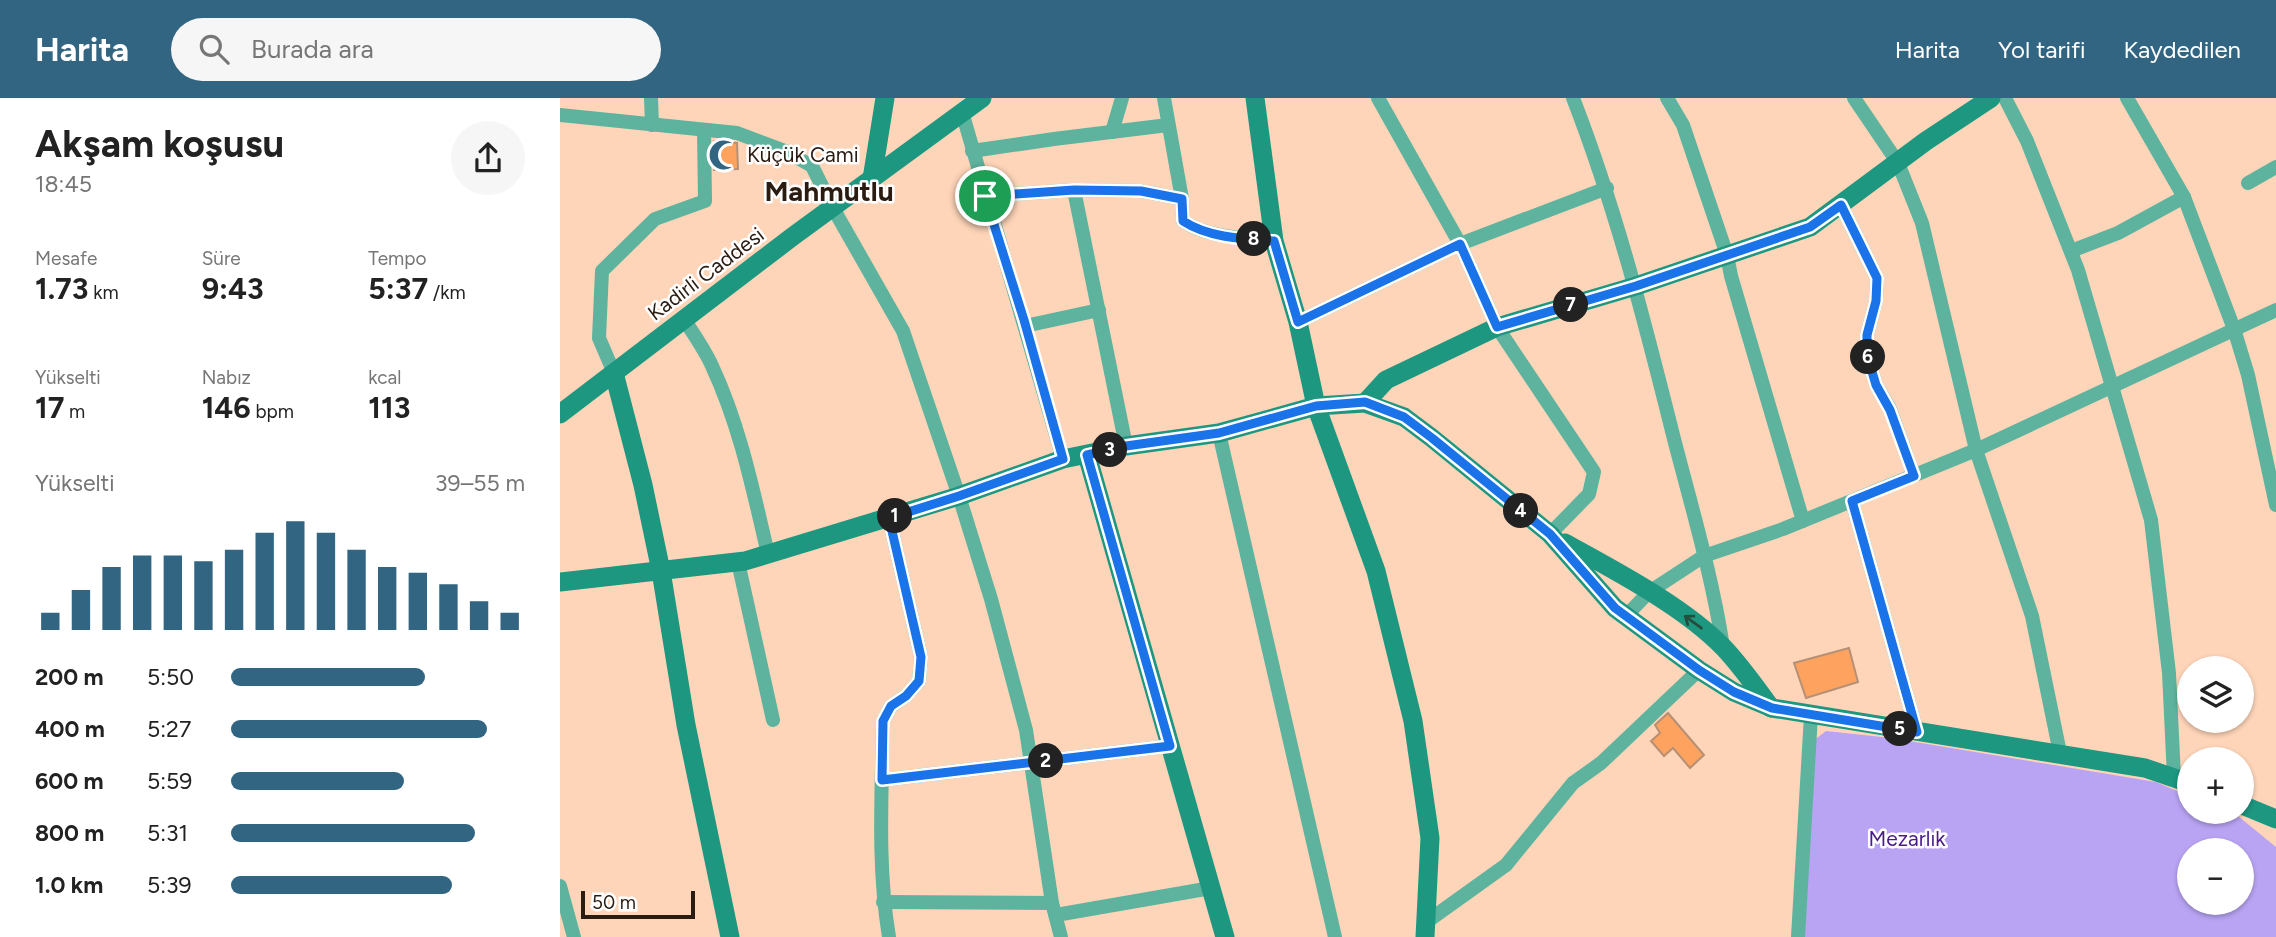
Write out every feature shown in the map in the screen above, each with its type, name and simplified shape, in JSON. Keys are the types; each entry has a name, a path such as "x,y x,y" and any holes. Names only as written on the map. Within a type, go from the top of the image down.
{"street":[{"path":"651,98 652,125"},
{"path":"872,179 885,98"},
{"name":"Kadirli Caddesi","path":"560,414 982,98"},
{"path":"1112,132 1122,98"},
{"path":"1164,98 1182,199 1183,221 1195,228 1234,238 1274,241"},
{"path":"1255,98 1274,241 1298,322 1316,406 1376,571 1413,721 1430,838 1425,930"},
{"path":"1378,98 1460,244 1497,327 1594,472 1589,494 1550,534"},
{"path":"1573,98 1606,188 1636,286 1704,556 1723,647"},
{"path":"1667,98 1683,125 1727,255 1803,521"},
{"path":"1854,98 1898,163 1922,223 1976,450 2032,616 2060,753"},
{"path":"1365,402 1386,380 1497,327 1636,286 1810,227 1926,141 1991,98"},
{"path":"2005,98 2027,141 2071,251 2151,520 2178,747"},
{"path":"2127,98 2184,197 2234,329 2248,374 2276,505"},
{"path":"962,113 1063,459"},
{"path":"560,116 737,133 785,151 812,166 833,208 904,331 959,496 991,599 1026,730 1054,909 1061,937"},
{"path":"972,151 1168,125"},
{"path":"704,130 705,201 654,219 602,271 599,338 614,373 643,485 661,571 686,725 730,937"},
{"path":"2248,183 2276,167"},
{"path":"1298,322 1460,244 1606,188"},
{"path":"985,196 1074,190 1141,191 1182,199"},
{"path":"1074,190 1126,446"},
{"path":"2071,251 2118,233 2184,197"},
{"path":"1841,205 1877,278 1876,301 1867,335 1867,355 1876,385 1890,410 1914,476"},
{"path":"1025,326 1099,310"},
{"path":"1626,616 1649,592 1704,556 1803,521 1976,450 2276,310"},
{"path":"684,320 712,364 732,414 768,554"},
{"path":"560,582 737,562 959,496 1063,459 1126,446 1219,433 1316,406 1365,402 1404,417 1550,534 1649,592 1697,625 1723,647 1772,708"},
{"path":"1219,433 1335,937"},
{"path":"1087,455 1225,937"},
{"path":"1852,501 1917,732"},
{"path":"889,518 921,657 919,681 906,696 891,706 883,721 881,845 883,902 889,937"},
{"path":"1550,534 1615,608 1699,670 1734,692 1772,708 2060,753 2145,768 2177,778"},
{"path":"737,562 773,720"},
{"path":"1425,930 1506,865 1573,783 1601,763 1699,670"},
{"path":"1798,937 1811,715"},
{"path":"882,780 1170,746"},
{"path":"2254,810 2276,819"},
{"path":"560,886 574,937"},
{"path":"883,902 1054,909 1211,888"}],"green space":[{"name":"Mezarlık","path":"1826,731 1891,738 2156,782 2177,791 2177,824 2248,824 2276,847 2276,937 1801,937 1813,741"}],"building":[{"name":"Küçük Cami","path":"714,141 737,143 738,169 714,170"},
{"path":"1849,648 1858,682 1806,698 1794,663"},
{"path":"1668,713 1704,755 1690,768 1673,748 1664,756 1651,741 1660,733 1655,725"}],"place":[{"name":"Küçük Cami","path":"724,155"}],"district":[{"name":"Mahmutlu","path":"829,191"}],"route":[{"path":"1074,190 1141,191 1182,199 1183,221 1195,228 1234,238 1274,241 1298,322 1460,244 1497,327 1636,286 1810,227 1841,205 1877,278 1876,301 1867,335 1867,355 1876,385 1890,410 1914,476 1852,501 1917,732 1772,708 1734,692 1699,670 1615,608 1550,534 1432,438 1404,417 1365,402 1316,406 1219,433 1126,446 1087,455 1170,746 882,780 883,721 891,706 906,696 919,681 921,657 889,518 1063,459 1024,320 985,196 1074,190"}]}
